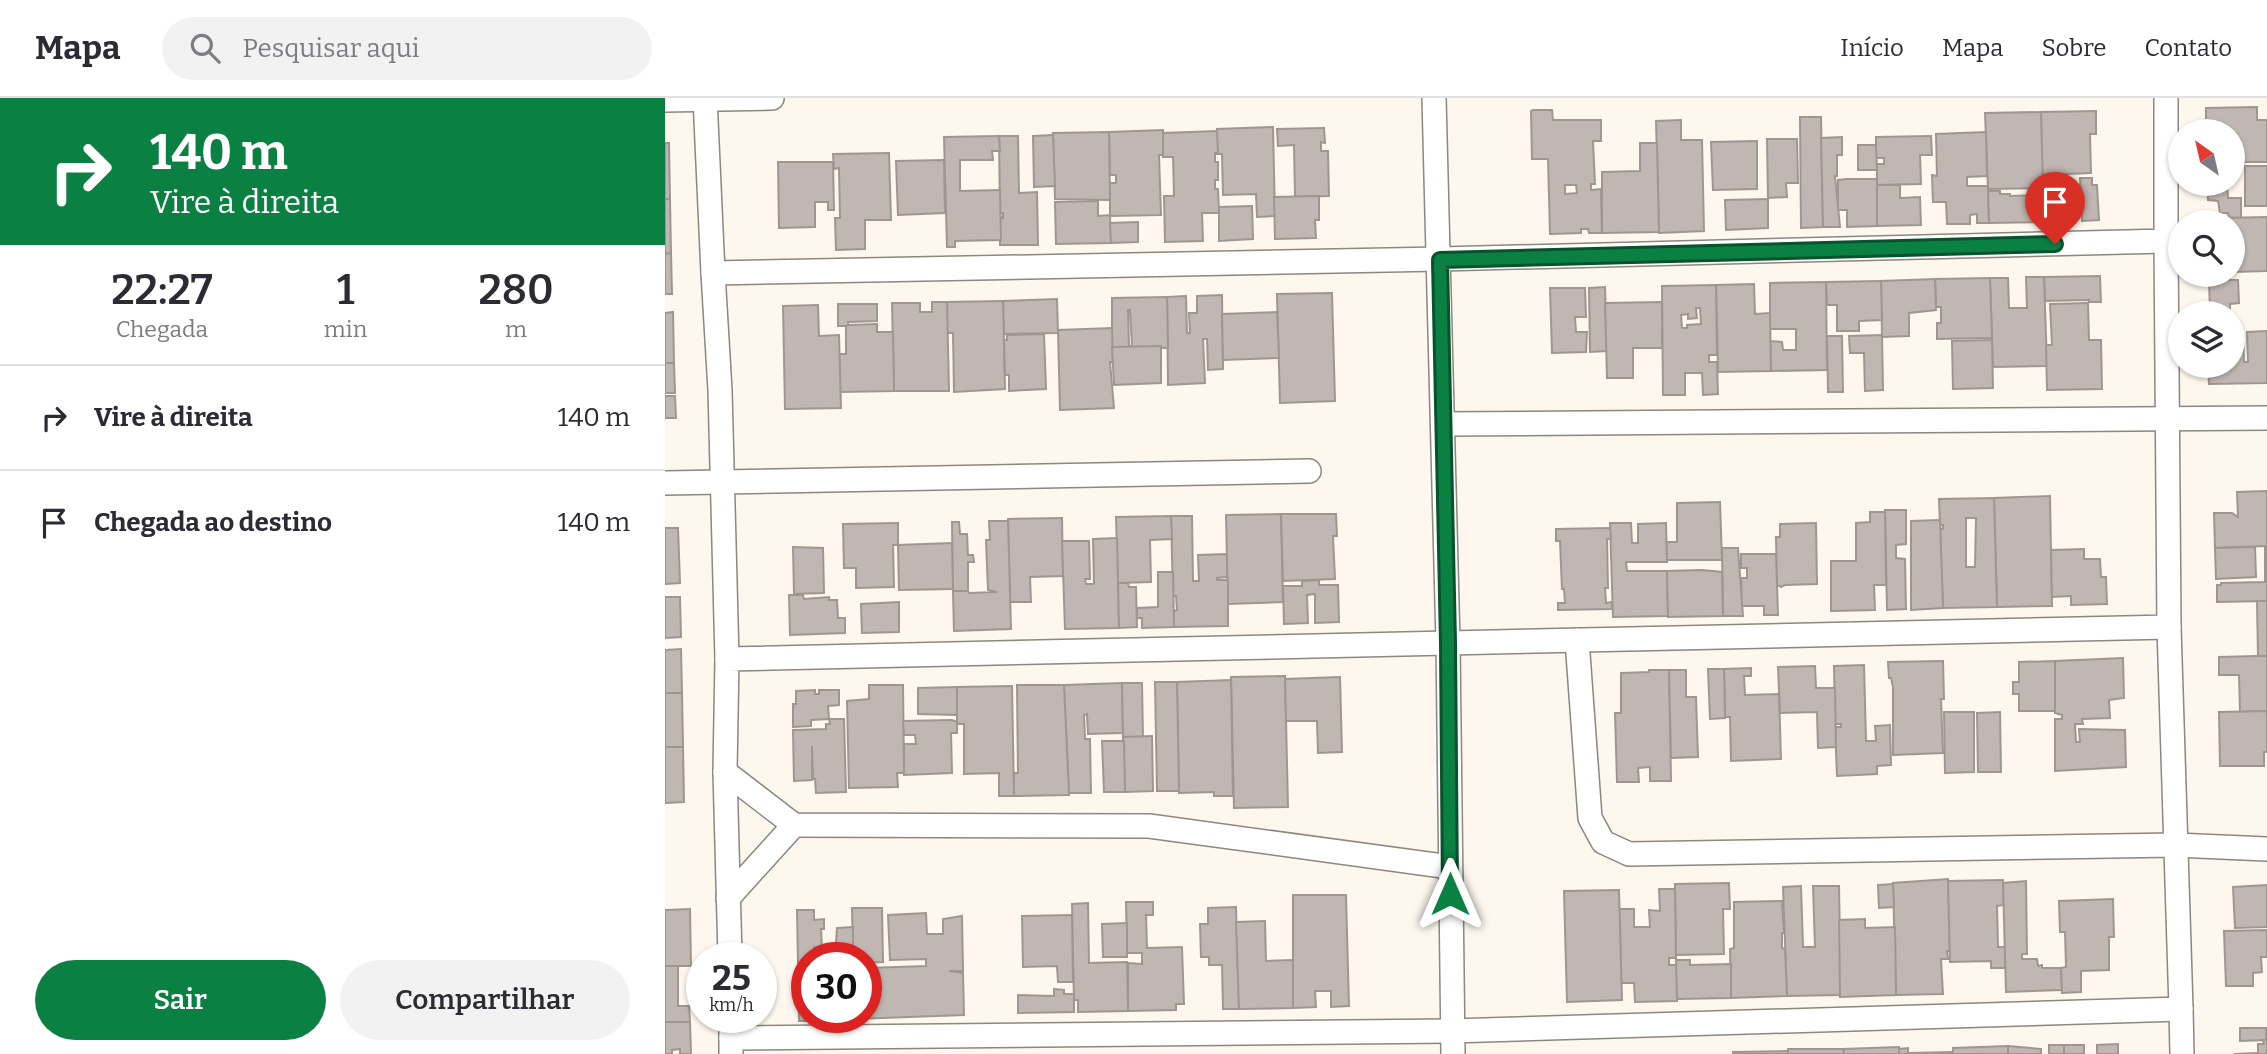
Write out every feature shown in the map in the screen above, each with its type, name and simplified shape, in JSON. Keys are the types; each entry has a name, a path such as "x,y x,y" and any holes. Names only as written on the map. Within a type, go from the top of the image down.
{"street":[{"path":"665,100 772,98"},
{"path":"1434,98 1444,424 1453,1054"},
{"path":"2166,98 2169,627 2182,1054"},
{"path":"705,99 722,483 730,942"},
{"path":"713,273 1440,260 2166,241"},
{"path":"1444,424 2267,418"},
{"path":"665,483 1309,471"},
{"path":"727,659 2169,627"},
{"path":"1577,640 1590,818 1603,842 1629,854 2175,845 2267,849"},
{"path":"725,772 794,825 1149,826 1450,867"},
{"path":"729,898 794,825"},
{"path":"731,1036 1451,1031 2181,1009"}],"building":[{"path":"2257,107 2257,120 2267,120 2267,162 2245,162 2245,119 2206,119 2206,108"},
{"path":"1552,110 1553,120 1601,120 1601,141 1593,141 1595,184 1591,184 1591,190 1601,189 1602,233 1589,233 1588,229 1581,229 1581,233 1550,234 1548,159 1532,159 1531,111","holes":["1565,185 1576,185 1577,193 1565,194"]},
{"path":"2096,111 2096,134 2090,134 2091,173 2042,175 2041,112"},
{"path":"2041,112 2043,188 1988,189 1985,113"},
{"path":"1800,117 1821,117 1823,227 1801,228"},
{"path":"1681,120 1681,140 1702,140 1704,231 1659,233 1656,121"},
{"path":"1273,127 1275,216 1257,217 1256,194 1223,195 1222,154 1217,154 1217,129"},
{"path":"1324,128 1325,143 1321,142 1321,151 1328,151 1329,196 1295,197 1294,145 1278,146 1277,129"},
{"path":"1163,130 1163,155 1159,155 1161,215 1110,216 1110,183 1116,183 1116,175 1110,175 1109,132"},
{"path":"1217,131 1218,153 1215,153 1215,162 1218,162 1218,180 1215,180 1215,189 1218,189 1219,213 1202,213 1203,241 1165,242 1164,196 1174,196 1173,157 1163,157 1163,133"},
{"path":"1109,132 1110,200 1055,199 1053,133"},
{"path":"1986,132 1987,176 1967,177 1967,186 1988,186 1989,223 1977,223 1977,214 1970,215 1970,224 1947,224 1946,202 1933,202 1932,175 1937,176 1936,134"},
{"path":"1053,135 1055,186 1034,187 1033,136"},
{"path":"999,136 1018,136 1019,193 1037,192 1038,245 1000,245 1000,217 1003,218 1003,213 1000,213"},
{"path":"999,136 1000,151 992,151 993,160 960,160 960,191 1000,190 1001,240 955,241 955,247 947,247 944,137"},
{"path":"1931,136 1932,155 1920,155 1921,184 1877,185 1877,164 1884,164 1884,158 1876,158 1876,137"},
{"path":"1842,137 1842,155 1837,155 1835,176 1840,227 1823,227 1821,138"},
{"path":"1767,139 1797,139 1798,183 1786,183 1787,197 1768,198"},
{"path":"1757,141 1757,189 1713,190 1711,142"},
{"path":"665,143 669,143 670,199 665,199"},
{"path":"1640,143 1657,143 1659,232 1602,233 1602,172 1640,171"},
{"path":"1858,145 1876,145 1877,170 1858,170"},
{"path":"889,153 891,220 865,220 865,249 836,250 835,218 840,218 839,168 834,169 833,154"},
{"path":"944,160 945,213 898,215 896,161"},
{"path":"778,162 833,162 834,210 828,210 828,202 815,202 815,227 779,228"},
{"path":"2245,166 2267,166 2267,206 2245,206"},
{"path":"2080,178 2092,178 2092,185 2097,185 2099,220 2082,221"},
{"path":"1877,179 1877,226 1847,227 1847,210 1838,210 1838,180"},
{"path":"2042,179 2064,179 2064,191 2068,192 2069,221 2043,222"},
{"path":"1877,185 1900,185 1900,198 1920,197 1921,225 1877,226"},
{"path":"1988,191 2000,191 2000,194 2010,196 2043,195 2043,222 1989,223"},
{"path":"1319,196 1319,220 1315,220 1316,238 1275,239 1274,197"},
{"path":"2208,196 2241,198 2241,210 2220,210 2218,201 2208,200"},
{"path":"665,199 670,199 671,253 665,254"},
{"path":"1768,199 1768,228 1726,230 1725,200"},
{"path":"1098,201 1098,216 1110,215 1111,243 1056,244 1055,202"},
{"path":"1252,206 1253,239 1219,241 1219,207"},
{"path":"2245,217 2267,217 2267,271 2245,272"},
{"path":"1138,222 1138,242 1111,243 1110,223"},
{"path":"671,253 672,294 665,294 665,254"},
{"path":"2100,276 2101,302 2045,301 2044,277"},
{"path":"2026,277 2044,277 2047,366 1993,367 1990,278 2008,278 2009,308 2027,308"},
{"path":"1990,278 1992,338 1937,339 1941,307 1936,307 1935,279"},
{"path":"1935,279 1936,310 1909,313 1909,336 1882,337 1881,281"},
{"path":"1881,281 1882,320 1859,321 1859,331 1837,331 1837,305 1827,305 1826,282"},
{"path":"1826,282 1827,370 1771,371 1770,341 1782,342 1783,350 1796,350 1796,329 1770,329 1770,283"},
{"path":"1754,284 1755,314 1770,313 1771,371 1718,372 1716,285"},
{"path":"1716,285 1717,355 1709,355 1709,362 1717,362 1718,394 1703,395 1702,373 1685,373 1685,395 1663,395 1662,286","holes":["1696,308 1700,308 1701,324 1682,328 1681,315 1688,314 1688,319 1697,318"]},
{"path":"1605,287 1607,351 1590,352 1589,288"},
{"path":"2209,287 2238,287 2239,301 2210,301"},
{"path":"1550,288 1585,288 1586,317 1575,317 1576,332 1587,332 1586,352 1552,353"},
{"path":"1332,293 1335,401 1280,403 1277,294"},
{"path":"1222,295 1223,369 1208,370 1207,339 1203,339 1205,383 1168,385 1167,297 1186,296 1187,333 1190,333 1189,313 1197,313 1197,296"},
{"path":"1167,297 1168,348 1112,347 1112,298","holes":["1130,310 1132,346 1129,346"]},
{"path":"1057,299 1058,333 1004,334 1003,301"},
{"path":"1003,301 1005,389 954,392 953,333 947,333 947,302"},
{"path":"932,302 947,302 949,391 894,391 892,303 920,303 920,312 932,312"},
{"path":"1662,302 1662,348 1633,348 1633,378 1607,378 1605,303"},
{"path":"2088,303 2089,340 2101,340 2102,389 2047,390 2046,345 2052,345 2050,304"},
{"path":"838,304 877,304 877,321 848,322 848,325 877,324 877,332 893,332 894,391 840,392 839,354 846,354 846,326 838,326"},
{"path":"818,305 819,336 839,335 841,408 785,409 783,306"},
{"path":"673,312 674,363 665,363 665,313"},
{"path":"1277,312 1279,358 1223,360 1222,314"},
{"path":"1112,328 1113,362 1110,362 1114,408 1060,410 1058,330"},
{"path":"2267,331 2267,383 2209,384 2209,378 2245,378 2245,362 2248,362 2247,332"},
{"path":"1044,334 1046,389 1009,391 1009,375 1005,375 1004,340 1007,340 1007,335"},
{"path":"1882,335 1883,390 1865,391 1864,353 1850,353 1849,336"},
{"path":"1827,336 1842,336 1843,392 1828,392"},
{"path":"1992,340 1993,388 1953,389 1952,341"},
{"path":"1161,346 1161,383 1114,385 1112,347"},
{"path":"665,363 674,363 675,393 665,393"},
{"path":"665,396 675,396 676,418 665,418"},
{"path":"2267,491 2267,546 2215,548 2214,513 2232,513 2238,517 2237,492"},
{"path":"2050,496 2052,606 1997,607 1994,498"},
{"path":"1994,498 1997,607 1943,608 1940,529 1943,529 1943,525 1940,525 1939,499","holes":["1966,518 1976,518 1975,567 1966,567"]},
{"path":"1720,502 1722,560 1667,560 1666,542 1677,542 1677,503"},
{"path":"1885,510 1906,510 1906,544 1896,545 1896,558 1905,559 1906,609 1887,610"},
{"path":"1870,512 1885,512 1886,585 1874,585 1875,610 1831,611 1831,561 1856,561 1856,523 1870,522"},
{"path":"1281,514 1283,602 1228,604 1226,515"},
{"path":"1281,514 1336,514 1337,536 1333,536 1335,579 1283,581"},
{"path":"1171,516 1192,516 1193,581 1199,581 1198,555 1227,554 1227,577 1217,580 1228,580 1228,626 1174,627 1174,611 1177,610 1176,596 1173,596"},
{"path":"1171,516 1172,539 1150,540 1151,582 1118,583 1116,517"},
{"path":"1062,518 1063,576 1030,577 1031,602 1010,602 1008,519"},
{"path":"1940,520 1943,608 1911,610 1911,521"},
{"path":"989,521 1008,521 1011,629 954,631 953,591 997,592 988,590 986,540 990,540"},
{"path":"952,522 959,522 960,534 967,534 968,555 973,555 974,562 968,562 968,591 953,591"},
{"path":"898,523 898,545 893,545 894,587 856,588 856,568 844,568 843,524"},
{"path":"1610,523 1631,523 1632,543 1638,543 1638,524 1666,523 1667,562 1626,562 1627,571 1667,571 1668,616 1613,617"},
{"path":"1816,523 1817,584 1777,585 1776,537 1780,537 1780,524"},
{"path":"665,528 678,528 680,583 665,584"},
{"path":"1610,528 1611,539 1607,539 1608,588 1605,588 1606,603 1612,602 1612,609 1558,610 1558,603 1565,603 1560,541 1556,541 1556,529"},
{"path":"1117,538 1119,628 1065,629 1062,541 1089,541 1090,579 1085,579 1086,584 1094,584 1093,539"},
{"path":"952,543 953,589 899,590 898,545"},
{"path":"2265,546 2267,601 2217,602 2217,585 2221,583 2265,582"},
{"path":"793,547 823,548 824,593 794,594"},
{"path":"2255,547 2256,577 2216,579 2215,548"},
{"path":"1722,548 1738,548 1743,616 1723,616"},
{"path":"2084,549 2084,559 2100,559 2101,577 2106,577 2107,604 2071,605 2071,596 2052,597 2051,550"},
{"path":"1741,554 1776,554 1778,615 1764,615 1764,606 1742,606 1741,578 1747,578 1747,568 1741,568"},
{"path":"1667,571 1722,572 1723,616 1668,617"},
{"path":"1158,572 1173,572 1174,627 1142,628 1142,618 1137,618 1137,608 1158,607"},
{"path":"1319,580 1319,585 1338,585 1339,622 1315,623 1315,594 1307,595 1308,623 1284,624 1283,586 1302,586 1302,581"},
{"path":"1118,583 1128,583 1129,587 1136,587 1137,627 1119,628"},
{"path":"789,595 803,595 804,599 829,597 829,600 837,600 838,618 845,618 845,633 790,635"},
{"path":"665,597 680,597 681,637 665,638"},
{"path":"2257,601 2267,601 2267,656 2258,656"},
{"path":"899,602 899,632 862,633 861,604"},
{"path":"681,649 682,693 665,693 665,650"},
{"path":"2267,656 2267,711 2240,712 2239,675 2219,675 2219,657"},
{"path":"2123,658 2124,698 2109,700 2110,718 2082,719 2083,724 2075,724 2076,742 2080,742 2079,729 2125,730 2126,767 2055,771 2055,719 2062,719 2062,715 2055,713 2055,661"},
{"path":"1943,661 1943,753 1893,755 1893,687 1889,678 1888,662"},
{"path":"2055,661 2055,711 2019,711 2019,694 2013,694 2013,682 2019,682 2019,662"},
{"path":"1864,665 1866,741 1876,741 1875,726 1890,725 1891,765 1877,766 1877,774 1837,776 1835,727 1841,727 1841,724 1835,724 1834,666"},
{"path":"1815,666 1816,688 1835,688 1836,747 1818,748 1817,712 1780,713 1778,667"},
{"path":"1751,668 1751,676 1744,676 1745,695 1779,694 1781,759 1731,761 1730,717 1725,717 1724,669"},
{"path":"1708,669 1724,669 1725,718 1710,719"},
{"path":"1669,670 1671,781 1650,781 1650,767 1638,768 1639,782 1617,782 1615,713 1621,713 1621,673"},
{"path":"1669,670 1686,670 1686,697 1696,697 1698,757 1671,758"},
{"path":"1285,676 1288,807 1234,808 1231,677"},
{"path":"1340,677 1342,752 1318,753 1317,721 1286,721 1285,679"},
{"path":"1231,680 1233,796 1214,796 1214,792 1179,793 1177,682"},
{"path":"1155,682 1177,682 1179,791 1157,791"},
{"path":"1122,683 1123,733 1088,734 1087,714 1084,715 1085,739 1090,739 1091,793 1069,793 1064,685"},
{"path":"1122,683 1142,683 1143,737 1123,737"},
{"path":"869,685 903,685 904,773 897,773 898,787 849,788 847,701 869,699"},
{"path":"1017,685 1064,685 1069,795 1014,796 1014,773 1018,773"},
{"path":"1012,686 1014,796 999,796 999,773 964,774 964,724 957,724 957,687"},
{"path":"957,687 957,715 918,714 918,688"},
{"path":"815,690 815,694 819,694 819,690 839,690 839,705 828,706 829,719 811,720 811,726 793,727 796,691"},
{"path":"665,693 682,693 683,747 665,747"},
{"path":"2267,711 2267,752 2264,752 2264,766 2220,766 2219,712"},
{"path":"1944,712 1974,712 1974,772 1945,773"},
{"path":"2000,712 2001,772 1978,772 1977,713"},
{"path":"829,719 844,719 846,792 816,793 812,746 812,780 794,781 793,730 826,729 826,724 830,724"},
{"path":"903,721 957,722 957,733 951,733 952,773 904,775 904,744 916,744 915,735 904,735"},
{"path":"1152,736 1153,791 1125,792 1123,737"},
{"path":"1102,741 1124,741 1125,792 1104,792"},
{"path":"665,747 683,747 684,802 665,803"},
{"path":"1948,879 1950,951 1947,951 1948,959 1941,959 1943,994 1896,995 1893,883"},
{"path":"2003,880 2004,905 1997,906 1998,947 2005,947 2005,968 1991,968 1991,961 1950,962 1948,881"},
{"path":"2026,881 2027,954 2022,954 2022,959 2037,959 2038,966 2042,965 2042,968 2061,968 2062,990 2006,992 2003,883"},
{"path":"1729,883 1730,909 1723,909 1724,954 1676,955 1675,884"},
{"path":"1893,884 1894,907 1879,908 1878,885"},
{"path":"2267,885 2267,927 2235,928 2233,887"},
{"path":"1801,886 1803,947 1815,947 1813,886 1839,886 1841,995 1787,996 1783,887"},
{"path":"1659,889 1675,889 1676,958 1669,958 1669,965 1677,965 1677,1001 1635,1002 1634,983 1621,983 1619,909 1634,909 1634,927 1650,927 1649,910 1660,911"},
{"path":"1619,890 1622,1000 1567,1002 1564,891"},
{"path":"1293,895 1346,895 1349,1006 1331,1007 1331,991 1315,991 1316,1007 1293,1008"},
{"path":"2113,899 2114,937 2109,937 2109,970 2081,971 2081,992 2062,993 2061,968 2066,967 2065,932 2060,932 2059,901"},
{"path":"1782,901 1782,948 1785,949 1787,996 1731,998 1730,949 1734,948 1734,902"},
{"path":"1126,902 1153,902 1153,915 1146,915 1147,948 1182,947 1184,1004 1176,1004 1176,1010 1128,1011 1128,963 1142,964 1142,953 1127,953"},
{"path":"1088,903 1089,963 1127,962 1128,1011 1078,1012 1078,1000 1074,1000 1072,904"},
{"path":"1236,907 1239,1009 1223,1009 1222,965 1209,965 1209,957 1201,957 1200,924 1208,924 1208,908"},
{"path":"852,908 882,908 883,962 882,942 853,942"},
{"path":"690,909 691,942 686,942 686,966 665,966 665,910"},
{"path":"797,910 814,910 814,920 824,919 822,942 798,942"},
{"path":"926,913 927,934 943,934 943,919 962,916 963,971 949,971 963,973 964,1015 882,1018 882,967 926,966 926,959 890,960 888,915"},
{"path":"1072,915 1073,982 1058,982 1057,966 1023,967 1022,916"},
{"path":"1865,919 1865,928 1895,927 1896,995 1840,997 1839,920"},
{"path":"1265,921 1266,961 1293,960 1293,1008 1239,1009 1236,922"},
{"path":"1127,923 1127,957 1103,957 1102,924"},
{"path":"853,927 853,942 836,942 837,928"},
{"path":"2267,930 2267,957 2261,957 2262,972 2253,973 2253,986 2226,986 2224,931"},
{"path":"1676,960 1690,960 1690,965 1731,964 1731,998 1677,999"},
{"path":"665,966 678,966 678,1006 686,1006 686,1022 665,1022"},
{"path":"1054,989 1064,990 1064,994 1074,994 1074,1012 1018,1013 1018,995 1054,996"},
{"path":"665,1022 686,1022 686,1033 690,1033 691,1054 680,1054 680,1049 672,1050 672,1054 665,1054"},
{"path":"2240,1028 2266,1028 2266,1040 2240,1041"},
{"path":"2263,1040 2267,1040 2267,1054 2234,1054 2258,1053 2258,1044 2264,1044"},
{"path":"2118,1044 2118,1054 2097,1054 2097,1045"},
{"path":"2049,1045 2064,1045 2064,1054 2049,1054"},
{"path":"2064,1045 2084,1045 2084,1054 2064,1054"},
{"path":"2008,1046 2041,1049 2041,1054 2008,1054"},
{"path":"2008,1046 2008,1054 1953,1054 1953,1048"},
{"path":"1899,1047 1899,1054 1844,1054 1843,1049"},
{"path":"1908,1048 1908,1053 1953,1054 1899,1054 1899,1049"},
{"path":"1788,1049 1843,1049 1844,1054 1788,1054"},
{"path":"1788,1051 1788,1054 1733,1054 1733,1052"}],"route":[{"path":"1450,894 1440,260 2055,244"}]}
